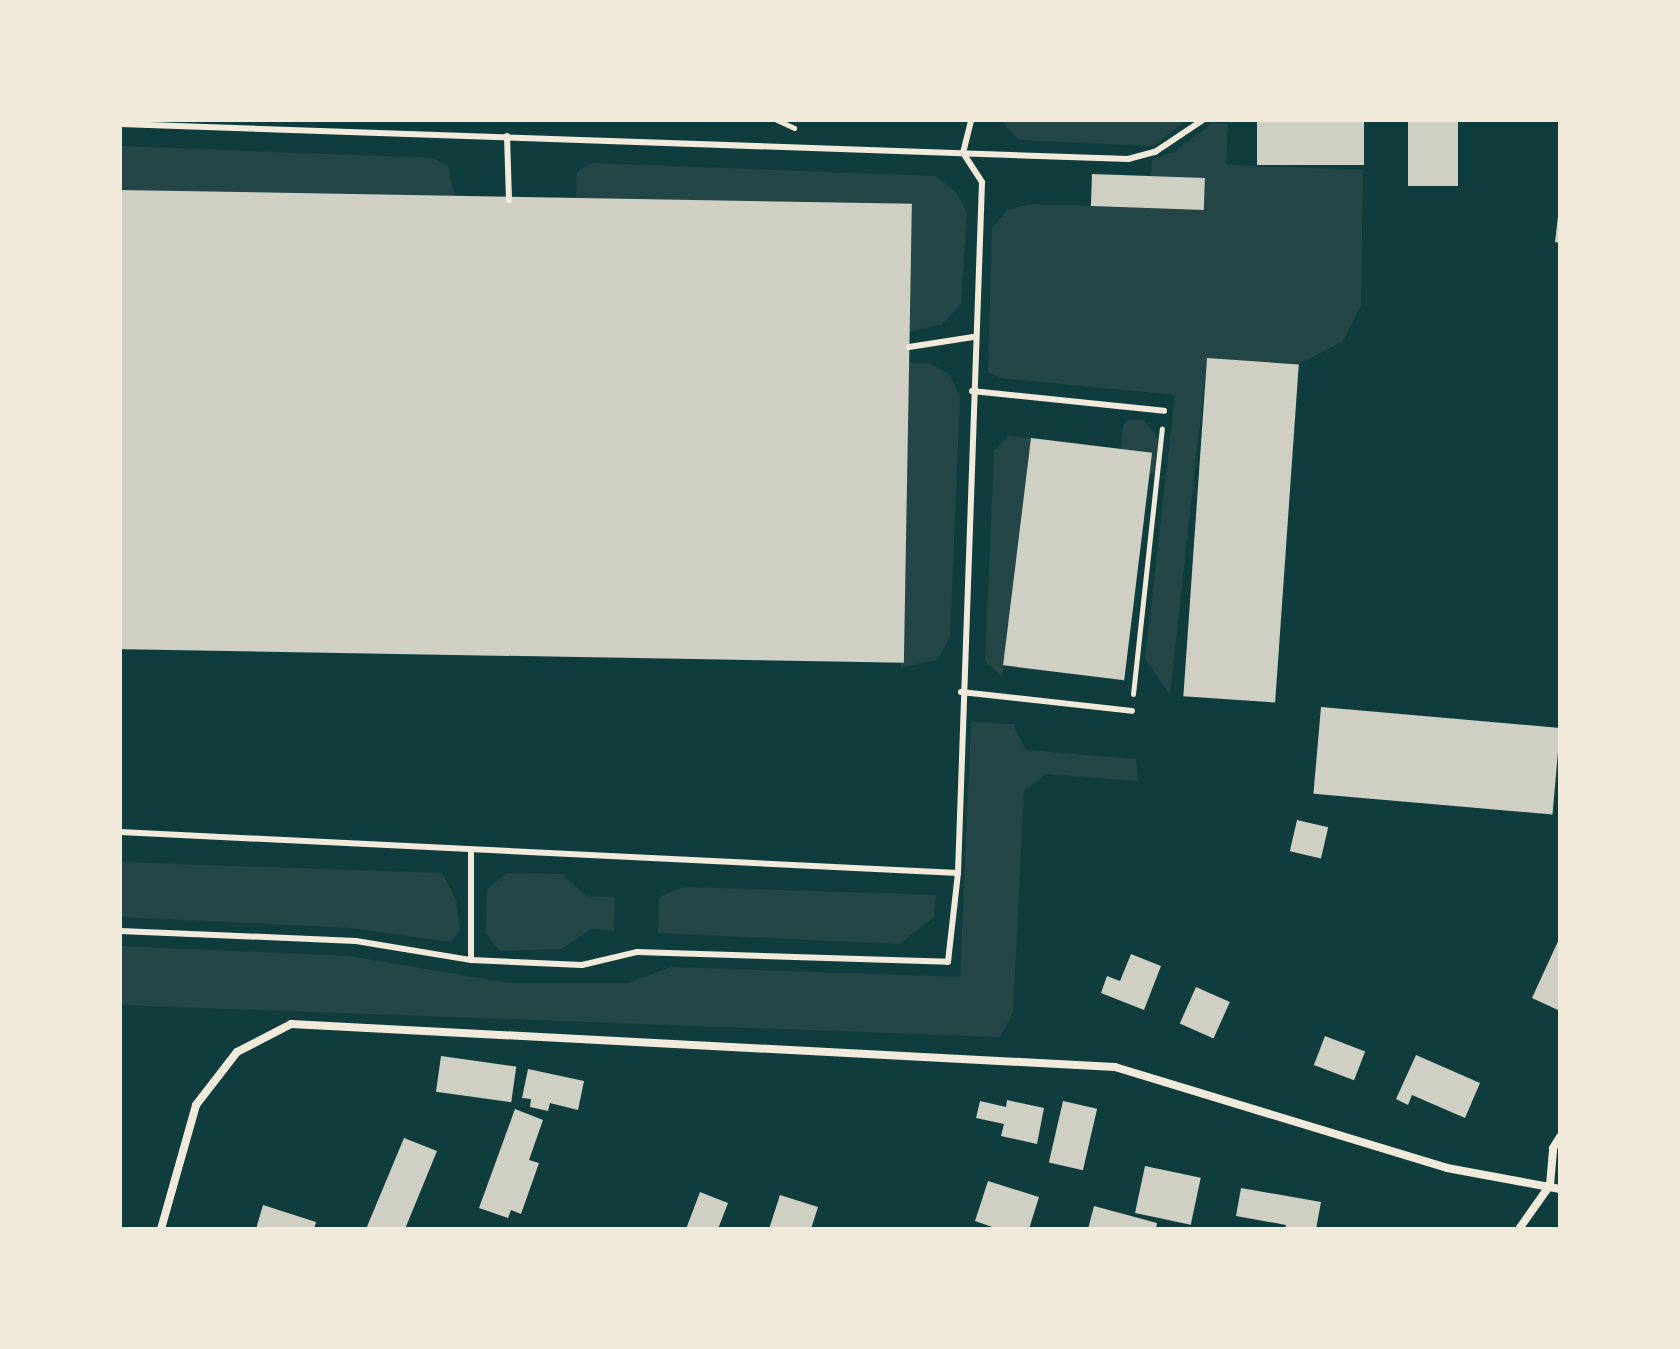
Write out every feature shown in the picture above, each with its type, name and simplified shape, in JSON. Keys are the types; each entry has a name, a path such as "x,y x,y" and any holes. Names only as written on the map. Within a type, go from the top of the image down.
{"street":[{"path":"161,1229 196,1105 237,1052 291,1024 1115,1067 1447,1168 1560,1189"},
{"path":"1519,1229 1550,1185 1553,1148 1560,1137"}],"lane":[{"path":"120,931 356,941 471,960 582,965 637,952 948,962 958,873 973,337 982,182 963,153 971,120"},
{"path":"120,124 226,122 507,136 1128,159 1155,152 1203,120"},
{"path":"507,136 509,200"},
{"path":"909,347 973,337"},
{"path":"972,391 1164,411"},
{"path":"961,692 1132,711"},
{"path":"120,832 958,873"},
{"path":"471,850 471,960"}],"path":[{"path":"1132,711 1164,411"}],"shaded area":[{"path":"1001,120 1186,120 1154,146 1019,140"},
{"path":"1212,123 1228,124 1226,165 1363,170 1361,305 1343,341 1299,364 1207,358 1170,695 1145,659 1175,395 1001,378 988,372 992,229 1007,210 1029,204 1204,210 1205,179 1151,176 1152,160 1174,152"},
{"path":"120,146 433,158 448,166 455,198 120,190"},
{"path":"592,163 935,176 955,191 967,212 961,304 942,324 909,332 912,209 576,201 577,172"},
{"path":"908,363 930,363 950,375 960,397 950,636 938,659 901,668"},
{"path":"1128,420 1143,420 1164,444 1161,471 1149,474 1152,453 1121,449 1123,425"},
{"path":"1008,436 1031,438 1002,677 985,661 994,451"},
{"path":"971,722 1013,724 1026,750 1136,759 1138,781 1046,774 1024,791 1013,1013 1000,1037 120,1005 120,946 349,956 509,983 628,983 671,967 960,977"},
{"path":"120,862 442,873 456,899 460,930 451,942 352,928 120,917"},
{"path":"507,873 562,874 586,896 615,897 614,930 592,929 561,949 500,951 486,933 487,889"},
{"path":"683,887 936,895 934,917 900,944 658,933 659,897"}],"building":[{"path":"1257,120 1364,120 1364,165 1257,165"},
{"path":"1408,120 1458,120 1458,186 1408,186"},
{"path":"1092,174 1205,178 1204,210 1091,206"},
{"path":"120,190 912,204 904,663 120,649"},
{"path":"1560,216 1560,243 1555,242"},
{"path":"1207,358 1299,364 1275,703 1183,696"},
{"path":"1031,438 1152,453 1124,680 1003,665"},
{"path":"1321,707 1560,728 1553,815 1313,794"},
{"path":"1297,820 1328,827 1321,858 1290,851"},
{"path":"1560,937 1560,1011 1532,998"},
{"path":"1131,954 1161,966 1144,1010 1101,993 1107,976 1120,981"},
{"path":"1196,987 1230,1002 1214,1039 1180,1024"},
{"path":"1325,1036 1365,1051 1354,1080 1314,1065"},
{"path":"1416,1055 1480,1083 1465,1118 1412,1095 1408,1105 1396,1099"},
{"path":"441,1056 516,1067 511,1102 436,1092"},
{"path":"528,1069 584,1081 578,1110 550,1103 548,1111 530,1107 531,1099 522,1098"},
{"path":"1007,1100 1044,1108 1037,1144 1001,1136 1004,1124 976,1118 980,1101 1006,1107"},
{"path":"1063,1101 1097,1109 1083,1170 1049,1162"},
{"path":"515,1109 543,1120 529,1160 539,1163 521,1214 511,1210 508,1218 479,1208"},
{"path":"404,1138 437,1151 405,1229 366,1229"},
{"path":"1145,1166 1201,1178 1191,1225 1135,1213"},
{"path":"988,1181 1039,1197 1029,1229 998,1229 975,1221"},
{"path":"1241,1188 1321,1202 1316,1229 1285,1229 1286,1225 1236,1216"},
{"path":"700,1192 728,1203 718,1229 686,1229"},
{"path":"780,1195 818,1207 811,1229 769,1229"},
{"path":"263,1205 316,1222 314,1229 256,1229"},
{"path":"1094,1206 1157,1223 1156,1229 1088,1229"}]}
